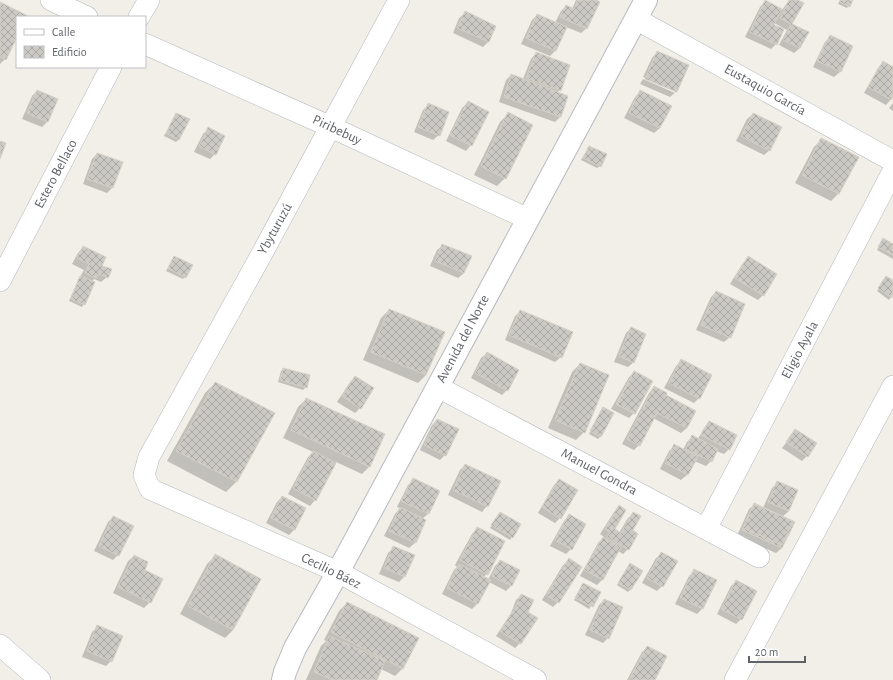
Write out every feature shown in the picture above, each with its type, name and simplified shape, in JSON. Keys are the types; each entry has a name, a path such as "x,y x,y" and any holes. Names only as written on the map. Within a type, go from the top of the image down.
{"street":[{"path":"51,0 84,16"},
{"path":"140,16 149,0"},
{"name":"Ybyturuzú","path":"149,457 331,127 399,0"},
{"name":"Eustaquio García","path":"641,9 893,161"},
{"name":"Avenida del Norte","path":"284,680 285,672 295,648 338,572 641,9"},
{"name":"Piribebuy","path":"146,44 331,127 528,219"},
{"name":"Estero Bellaco","path":"0,281 110,68"},
{"name":"Eligio Ayala","path":"706,529 893,171"},
{"path":"735,680 893,386"},
{"name":"Manuel Gondra","path":"438,387 759,557"},
{"name":"Cecilio Báez","path":"149,457 144,475 150,489 338,572 536,680"},
{"path":"0,645 40,680"}],"building":[{"path":"578,0 597,0 600,2 587,29 560,17 566,5 574,9"},
{"path":"765,0 782,9 774,25 784,29 777,45 750,32"},
{"path":"789,0 798,0 804,3 792,24 809,32 800,48 783,40 791,24 780,18"},
{"path":"840,0 853,0 850,7 840,2"},
{"path":"0,2 28,16 16,16 16,39 6,60 0,57"},
{"path":"465,11 496,26 489,42 457,28"},
{"path":"537,14 567,27 556,51 526,38"},
{"path":"830,35 853,46 841,72 817,61"},
{"path":"657,51 689,65 677,92 645,79"},
{"path":"536,52 570,65 561,91 526,78"},
{"path":"883,61 893,67 892,100 868,87"},
{"path":"511,74 568,96 561,117 504,97"},
{"path":"37,90 58,99 48,122 27,113"},
{"path":"640,90 672,106 660,128 629,113"},
{"path":"468,101 489,112 472,146 450,135"},
{"path":"428,103 449,112 440,136 418,127"},
{"path":"508,112 533,125 506,179 481,166"},
{"path":"176,113 190,119 179,140 166,133"},
{"path":"753,113 782,127 770,151 741,136"},
{"path":"208,127 225,136 216,155 199,146"},
{"path":"821,138 859,157 839,194 802,175"},
{"path":"0,141 6,143 0,159"},
{"path":"589,146 607,154 601,167 583,158"},
{"path":"97,153 123,162 113,188 87,179"},
{"path":"883,238 893,244 893,255 878,247"},
{"path":"442,244 472,256 464,273 435,261"},
{"path":"83,246 106,257 102,266 112,269 108,278 99,274 96,278 85,273 89,264 77,258"},
{"path":"174,256 193,265 186,278 168,268"},
{"path":"748,256 777,274 764,296 735,278"},
{"path":"80,276 95,282 85,305 71,299"},
{"path":"886,276 893,280 892,298 878,288"},
{"path":"716,291 745,304 731,338 701,325"},
{"path":"389,309 445,332 426,375 371,352"},
{"path":"520,310 573,332 562,358 509,335"},
{"path":"631,327 646,334 634,363 619,356"},
{"path":"487,352 519,370 508,391 475,373"},
{"path":"681,359 712,375 700,399 669,383"},
{"path":"580,363 609,375 585,433 555,420"},
{"path":"283,368 310,375 307,388 280,380"},
{"path":"634,371 652,381 635,414 616,404"},
{"path":"634,371 653,381 635,414 617,404"},
{"path":"355,376 374,388 361,409 342,396"},
{"path":"215,382 275,413 237,482 176,451"},
{"path":"654,386 667,393 666,395 696,411 687,428 657,413 640,446 627,439"},
{"path":"306,398 385,434 370,467 291,430"},
{"path":"603,407 614,413 601,437 590,431"},
{"path":"437,419 459,429 446,456 424,445"},
{"path":"709,421 737,435 730,450 701,435"},
{"path":"795,429 817,443 808,457 786,442"},
{"path":"692,435 718,449 712,462 686,449"},
{"path":"674,444 698,457 688,475 665,463"},
{"path":"313,451 336,463 316,501 293,488"},
{"path":"465,464 501,481 488,507 453,490"},
{"path":"413,478 440,491 429,514 401,501"},
{"path":"559,479 578,490 561,519 542,507"},
{"path":"777,481 798,490 789,511 768,502"},
{"path":"282,496 306,508 295,530 271,518"},
{"path":"754,503 795,522 782,548 742,530"},
{"path":"754,504 793,521 782,545 743,528"},
{"path":"619,505 626,510 615,529 621,533 633,512 641,516 633,530 638,534 629,550 607,537 610,532 605,529"},
{"path":"400,507 426,520 416,543 389,531"},
{"path":"500,512 521,524 513,538 491,525"},
{"path":"569,514 586,524 572,550 555,540"},
{"path":"113,516 134,526 119,556 99,546"},
{"path":"477,527 505,541 488,575 460,560"},
{"path":"603,537 621,547 603,580 584,570"},
{"path":"393,546 415,555 405,577 384,568"},
{"path":"661,552 678,561 663,587 647,578"},
{"path":"215,554 261,579 233,630 188,606"},
{"path":"134,555 148,562 145,570 163,579 151,603 118,587"},
{"path":"569,558 582,567 559,603 546,595"},
{"path":"500,560 520,570 512,586 492,576"},
{"path":"630,563 643,571 631,590 618,583"},
{"path":"459,564 491,580 478,604 447,588"},
{"path":"694,569 717,580 703,609 680,598"},
{"path":"736,580 757,591 742,620 721,609"},
{"path":"583,583 601,592 593,607 575,598"},
{"path":"521,594 534,600 528,612 538,618 521,644 500,631 516,606"},
{"path":"604,599 623,607 609,639 590,630"},
{"path":"347,602 419,638 403,669 331,632"},
{"path":"97,625 123,636 112,662 87,651"},
{"path":"329,636 385,661 377,680 333,680 314,672"},
{"path":"647,646 667,656 655,680 629,680"}]}
